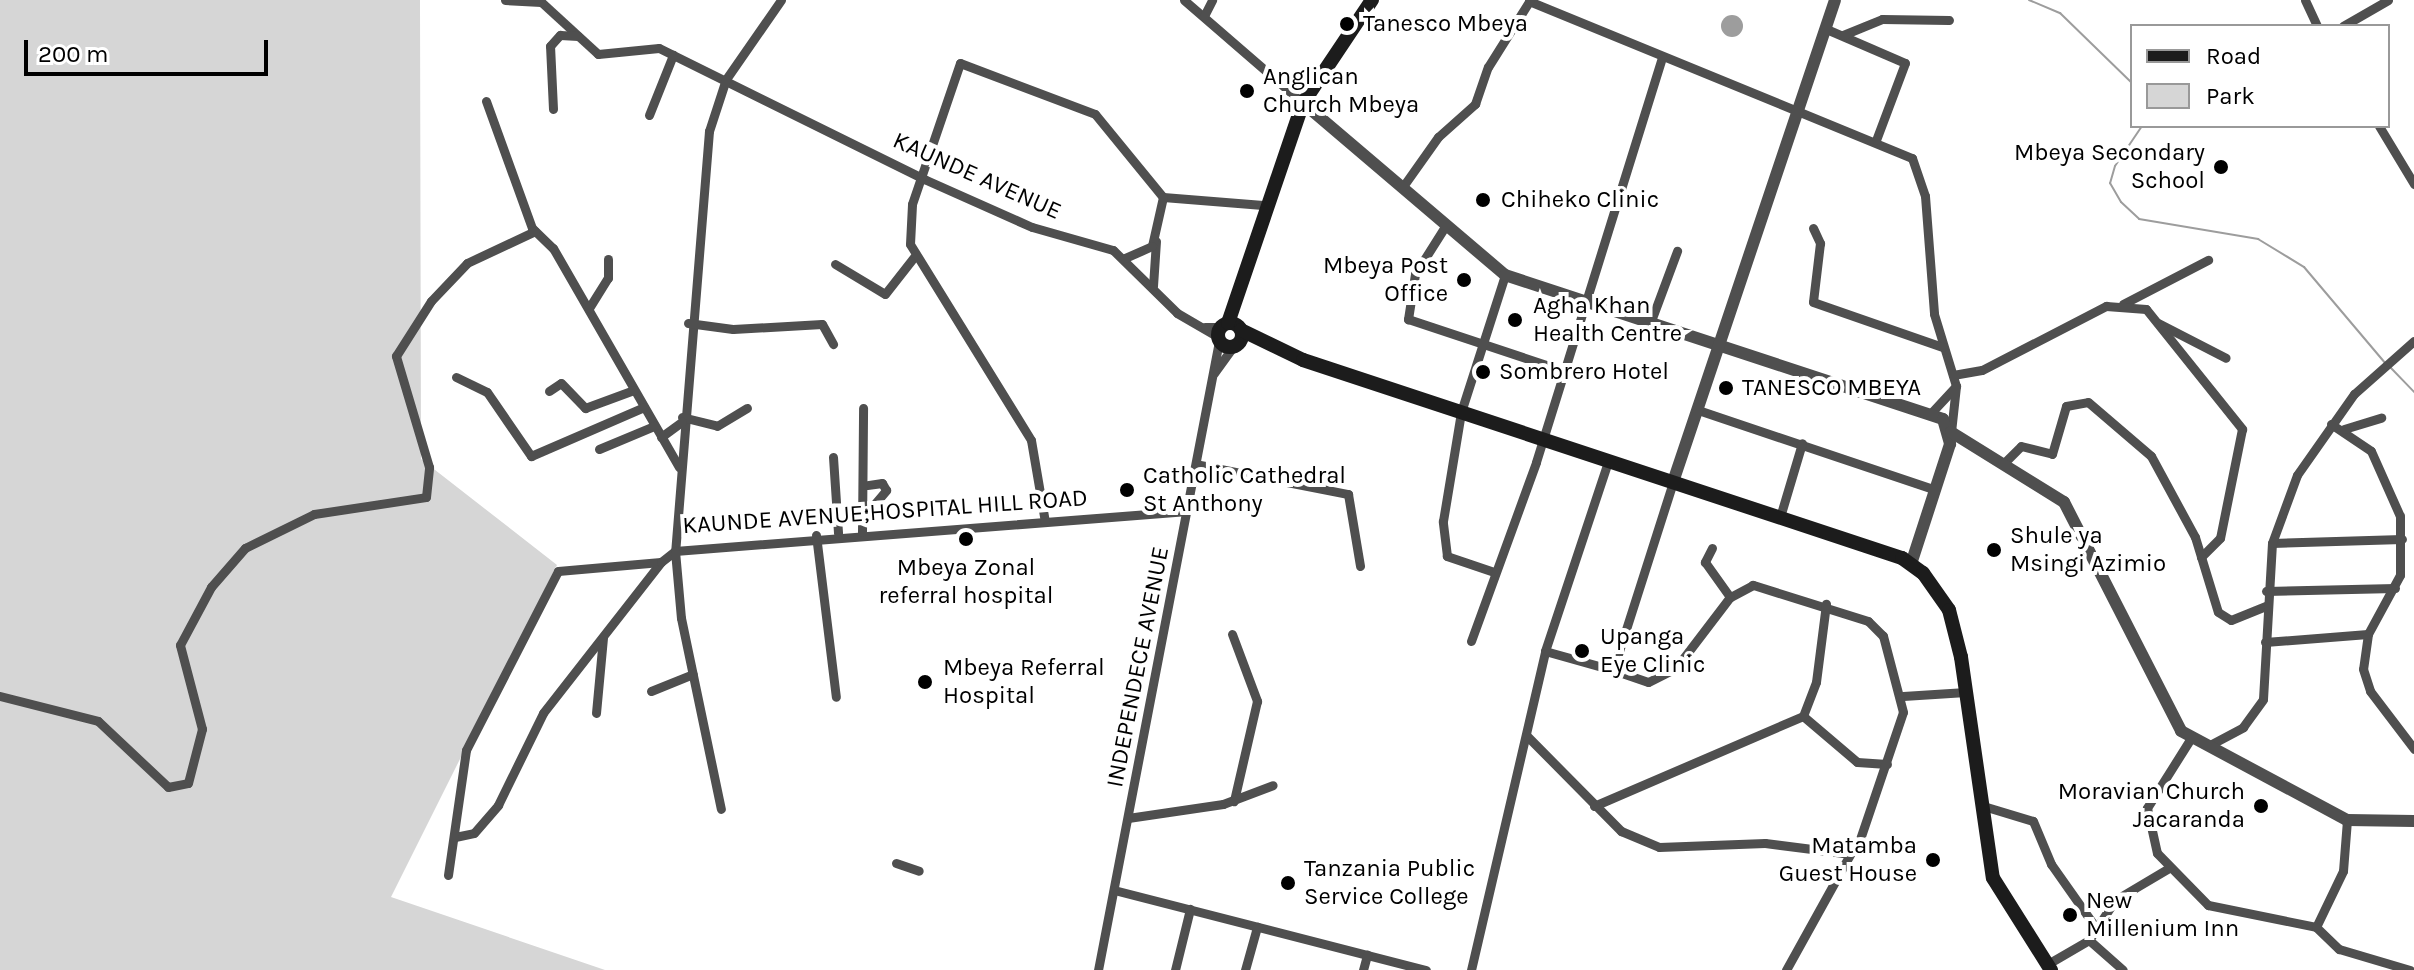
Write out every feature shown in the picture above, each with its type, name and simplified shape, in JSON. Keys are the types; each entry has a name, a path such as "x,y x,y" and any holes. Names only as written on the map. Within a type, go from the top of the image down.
{"main road":[{"path":"1372,0 1303,103 1263,205 1229,335 1271,346 1911,564 1949,610 1966,692 1993,878 2048,967"}],"street":[{"path":"505,0 540,1"},
{"name":"KAUNDE AVENUE;HOSPITAL HILL ROAD","path":"781,0 726,79 709,131 688,323 675,551 838,533 1187,511"},
{"path":"1184,0 1404,185 1505,275 1584,305 1651,321 1931,413 1951,432 2072,513 2165,705 2191,738 2347,820 2414,821"},
{"path":"1204,16 1212,0"},
{"path":"1404,185 1438,137 1475,104 1488,67 1529,0 1662,57 1800,106 1912,158 1922,183 1942,347 1956,386 1951,432 1911,564"},
{"path":"1613,670 1698,410 1716,343 1835,0"},
{"path":"2305,0 2316,24"},
{"path":"2346,24 2388,0"},
{"name":"KAUNDE AVENUE","path":"540,1 598,54 650,47 673,55 924,179 1125,258 1197,325 1229,335"},
{"path":"1843,35 1882,19 1949,20"},
{"path":"1824,28 1905,63 1876,140"},
{"path":"553,109 550,46 560,35 578,36"},
{"path":"649,115 673,55"},
{"path":"1471,641 1542,440 1662,57"},
{"path":"1045,522 1031,440 914,257 907,223 924,179 952,74 970,62 1086,107 1163,197 1263,205"},
{"path":"486,101 506,172 535,231 589,308 679,467"},
{"path":"2380,128 2414,184"},
{"path":"1153,286 1163,197"},
{"path":"1446,225 1415,274 1407,317 1564,371"},
{"path":"1813,228 1820,243 1813,302 1942,347"},
{"path":"0,696 98,721 168,787 188,783 202,729 180,645 211,587 245,548 314,514 426,497 429,467 396,356 431,301 467,263 535,231"},
{"path":"1125,258 1148,250 1157,235"},
{"path":"1651,321 1677,251"},
{"path":"835,264 885,294 914,257"},
{"path":"589,308 608,278 608,259"},
{"path":"1953,375 1982,370 2208,260"},
{"path":"1494,572 1467,569 1444,550 1461,412 1505,275"},
{"path":"2123,304 2146,309 2242,429 2220,538 2201,557"},
{"path":"688,323 733,329 822,324 833,344"},
{"path":"2158,323 2226,358"},
{"path":"1214,373 1229,335"},
{"name":"INDEPENDECE AVENUE","path":"1098,970 1187,511 1200,465 1214,373 1229,335"},
{"path":"2208,746 2243,727 2258,710 2272,543 2287,494 2331,424 2377,374 2414,341"},
{"path":"456,377 487,392 531,456 644,407"},
{"path":"549,391 561,383 585,408 634,390"},
{"path":"1931,413 1956,386"},
{"path":"2003,464 2021,446 2052,454 2066,406 2088,402 2151,456 2201,557 2212,601 2226,619 2266,606"},
{"path":"661,437 682,420 717,426 747,408"},
{"path":"862,532 867,513 863,408"},
{"path":"1698,410 1933,489"},
{"path":"2344,429 2381,418"},
{"path":"2331,424 2364,442 2388,481 2402,539 2395,588 2368,634 2363,669 2370,691 2414,749"},
{"path":"599,449 654,426"},
{"path":"1780,517 1802,443"},
{"path":"833,457 838,533"},
{"path":"1471,970 1545,651 1608,462"},
{"path":"1200,465 1348,494 1360,566"},
{"path":"867,485 882,483 886,490 867,513"},
{"path":"816,535 836,697"},
{"path":"2272,543 2402,539"},
{"path":"1712,548 1705,562 1730,597"},
{"path":"455,837 474,833 498,805 537,721 661,562 675,551 693,674 721,809"},
{"path":"448,875 466,750 555,575 661,562"},
{"path":"1545,651 1648,682 1676,668 1730,597 1753,585 1826,604 1879,629 1903,696 1887,764 1852,851 1786,970"},
{"path":"2266,591 2395,588"},
{"path":"1594,806 1803,716 1816,682 1826,604"},
{"path":"1232,634 1257,701 1234,801"},
{"path":"2265,642 2368,634"},
{"path":"596,713 603,637"},
{"path":"651,691 693,674"},
{"path":"1903,696 1966,692"},
{"path":"1803,716 1857,762 1887,764"},
{"path":"1527,736 1621,831 1659,847 1699,851 1765,843 1852,851"},
{"path":"2191,738 2147,808 2149,835 2169,868 2208,905 2316,927 2339,949 2410,970"},
{"path":"1128,818 1234,801 1273,785"},
{"path":"1980,805 2033,821 2051,864 2094,925"},
{"path":"2316,927 2343,871 2347,820"},
{"path":"896,863 919,871"},
{"path":"2048,967 2089,940 2094,925 2115,900 2169,868"},
{"path":"1114,890 1426,970"},
{"path":"1175,970 1190,909"},
{"path":"1245,970 1257,927"},
{"path":"2089,940 2123,970"},
{"path":"1363,970 1367,955"}],"green space":[{"path":"0,0 420,0 421,459 557,565 391,897 605,970 0,970"}],"shaded area":[{"path":"1732,15 1740,18 1743,26 1740,34 1732,37 1724,34 1721,26 1724,18"}],"waterway":[{"path":"2029,0 2060,13 2130,81"},
{"path":"2141,128 2115,166 2110,183 2121,202 2139,219 2258,239 2304,267 2385,363"},
{"path":"2390,367 2414,392"}],"place":[{"name":"Tanesco Mbeya","path":"1347,24"},
{"name":"Anglican Church Mbeya","path":"1247,91"},
{"name":"Mbeya Secondary School","path":"2221,167"},
{"name":"Chiheko Clinic","path":"1483,200"},
{"name":"Mbeya Post Office","path":"1464,280"},
{"name":"Agha Khan Health Centre","path":"1515,320"},
{"name":"Sombrero Hotel","path":"1483,372"},
{"name":"TANESCO MBEYA","path":"1726,388"},
{"name":"Catholic Cathedral St Anthony","path":"1127,490"},
{"name":"Mbeya Zonal referral hospital","path":"966,539"},
{"name":"Shule ya Msingi Azimio","path":"1994,550"},
{"name":"Upanga Eye Clinic","path":"1582,651"},
{"name":"Mbeya Referral Hospital","path":"925,682"},
{"name":"Moravian Church Jacaranda","path":"2261,806"},
{"name":"Matamba Guest House","path":"1933,860"},
{"name":"Tanzania Public Service College","path":"1288,883"},
{"name":"New Millenium Inn","path":"2070,915"}]}
